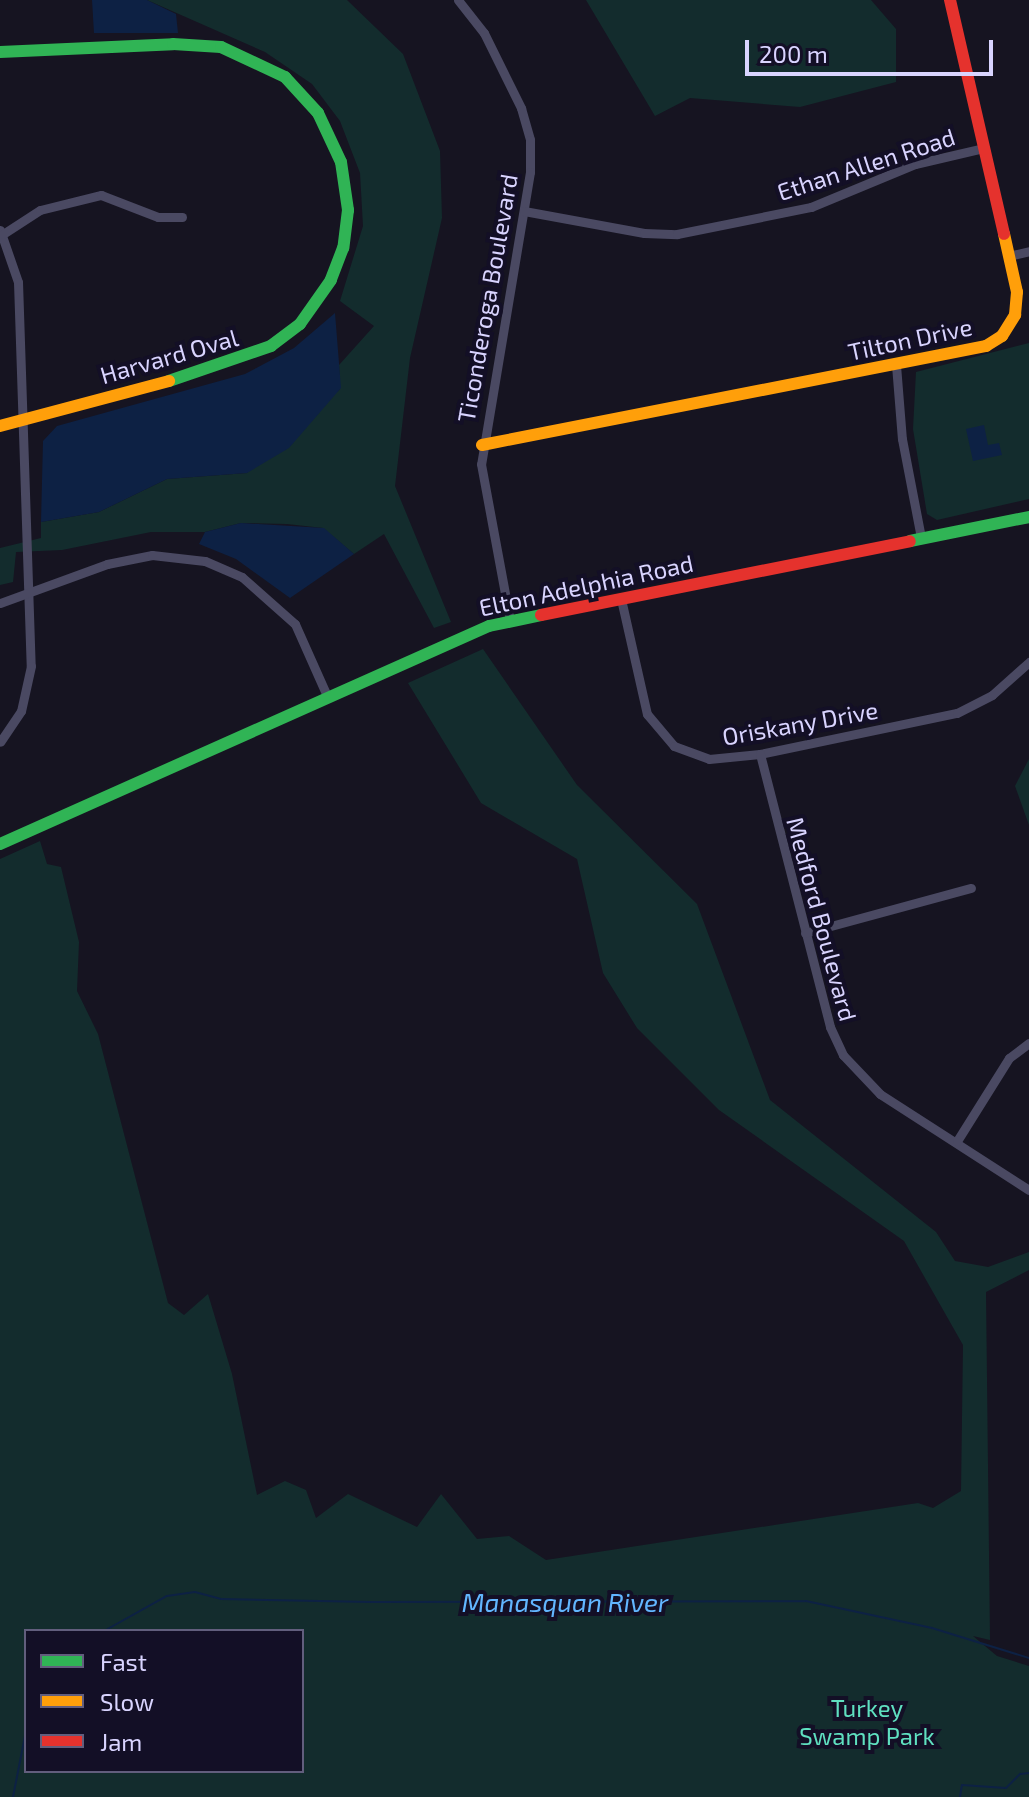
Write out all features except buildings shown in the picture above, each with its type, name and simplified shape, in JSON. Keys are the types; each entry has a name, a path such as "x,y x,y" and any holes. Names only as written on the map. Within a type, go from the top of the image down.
{"street":[{"name":"Ticonderoga Boulevard","path":"458,0 484,33 526,124 531,156 482,445 485,492 510,620"},
{"name":"Tilton Drive","path":"482,445 896,365 986,346 1002,336 1017,305 950,0"},
{"name":"Harvard Oval","path":"0,52 173,44 221,47 249,56 285,77 318,113 338,151 348,193 338,264 313,309 285,336 234,363 0,426"},
{"name":"Ethan Allen Road","path":"524,211 644,233 677,234 811,207 915,164 983,148"},
{"path":"0,742 27,690 30,593 26,418 18,282 1,232 40,210 101,195 158,217 182,217"},
{"path":"1008,256 1029,251"},
{"path":"896,365 902,439 921,538"},
{"name":"Elton Adelphia Road","path":"0,844 327,696 510,620 1029,517"},
{"path":"0,603 107,564 152,555 205,561 242,577 295,624 327,696"},
{"name":"Oriskany Drive","path":"621,599 641,699 662,735 678,748 709,759 760,754 957,713 992,695 1029,662"},
{"name":"Medford Boulevard","path":"760,754 830,1027 849,1064 880,1094 1029,1190"},
{"path":"805,933 971,888"},
{"path":"957,1141 1009,1058 1029,1043"}],"green space":[{"path":"147,0 347,0 403,54 440,151 442,218 410,358 395,486 451,622 434,628 384,534 354,554 323,528 287,524 241,523 205,532 151,532 62,550 16,552 13,582 0,585 0,548 41,538 41,522 99,512 167,479 247,473 340,389 339,365 374,326 340,301 363,226 360,173 340,121 312,84 265,52"},
{"path":"586,0 871,0 896,29 896,82 800,107 690,98 655,116"},
{"path":"1029,343 1029,499 937,520 927,514 913,429 916,372"},
{"name":"Turkey Swamp Park","path":"483,649 577,785 697,904 770,1100 936,1232 955,1261 988,1267 1029,1252 1029,1270 986,1292 990,1640 973,1636 997,1656 1029,1666 1029,1797 0,1797 0,859 40,841 47,864 61,867 79,942 77,991 98,1034 168,1303 184,1315 208,1294 232,1374 257,1495 285,1481 306,1490 316,1518 348,1494 417,1527 441,1494 477,1539 509,1536 546,1560 918,1503 933,1508 961,1491 963,1345 904,1241 719,1110 637,1028 603,973 577,859 481,803 408,683"},
{"path":"1029,759 1029,825 1015,786"}],"water":[{"path":"92,0 147,0 176,14 178,33 94,33"},
{"path":"335,313 341,388 289,448 247,473 167,479 99,512 41,522 43,441 57,426 245,374 294,348"},
{"path":"984,425 988,445 999,443 1002,455 973,461 966,429"},
{"path":"241,523 324,528 354,554 290,598 236,559 199,544 205,532"}],"waterway":[{"name":"Manasquan River","path":"108,1629 167,1596 195,1592 221,1599 371,1602 806,1601 932,1628 1029,1658"},
{"name":"Manasquan River","path":"13,1797 24,1741"},
{"path":"960,1797 962,1785 1006,1788 1020,1774 1029,1773"}],"traffic: fast":[{"path":"0,52 173,44 221,47 285,77 318,113 341,162 348,210 343,248 331,280 300,324 271,346 169,381"},
{"path":"910,541 1029,517"},
{"path":"0,844 489,626 541,615"}],"traffic: slow":[{"path":"482,445 986,346 1002,336 1015,315 1017,292 1004,234"},
{"path":"0,426 169,381"}],"traffic: jam":[{"path":"950,0 1004,234"},
{"path":"541,615 910,541"}]}
